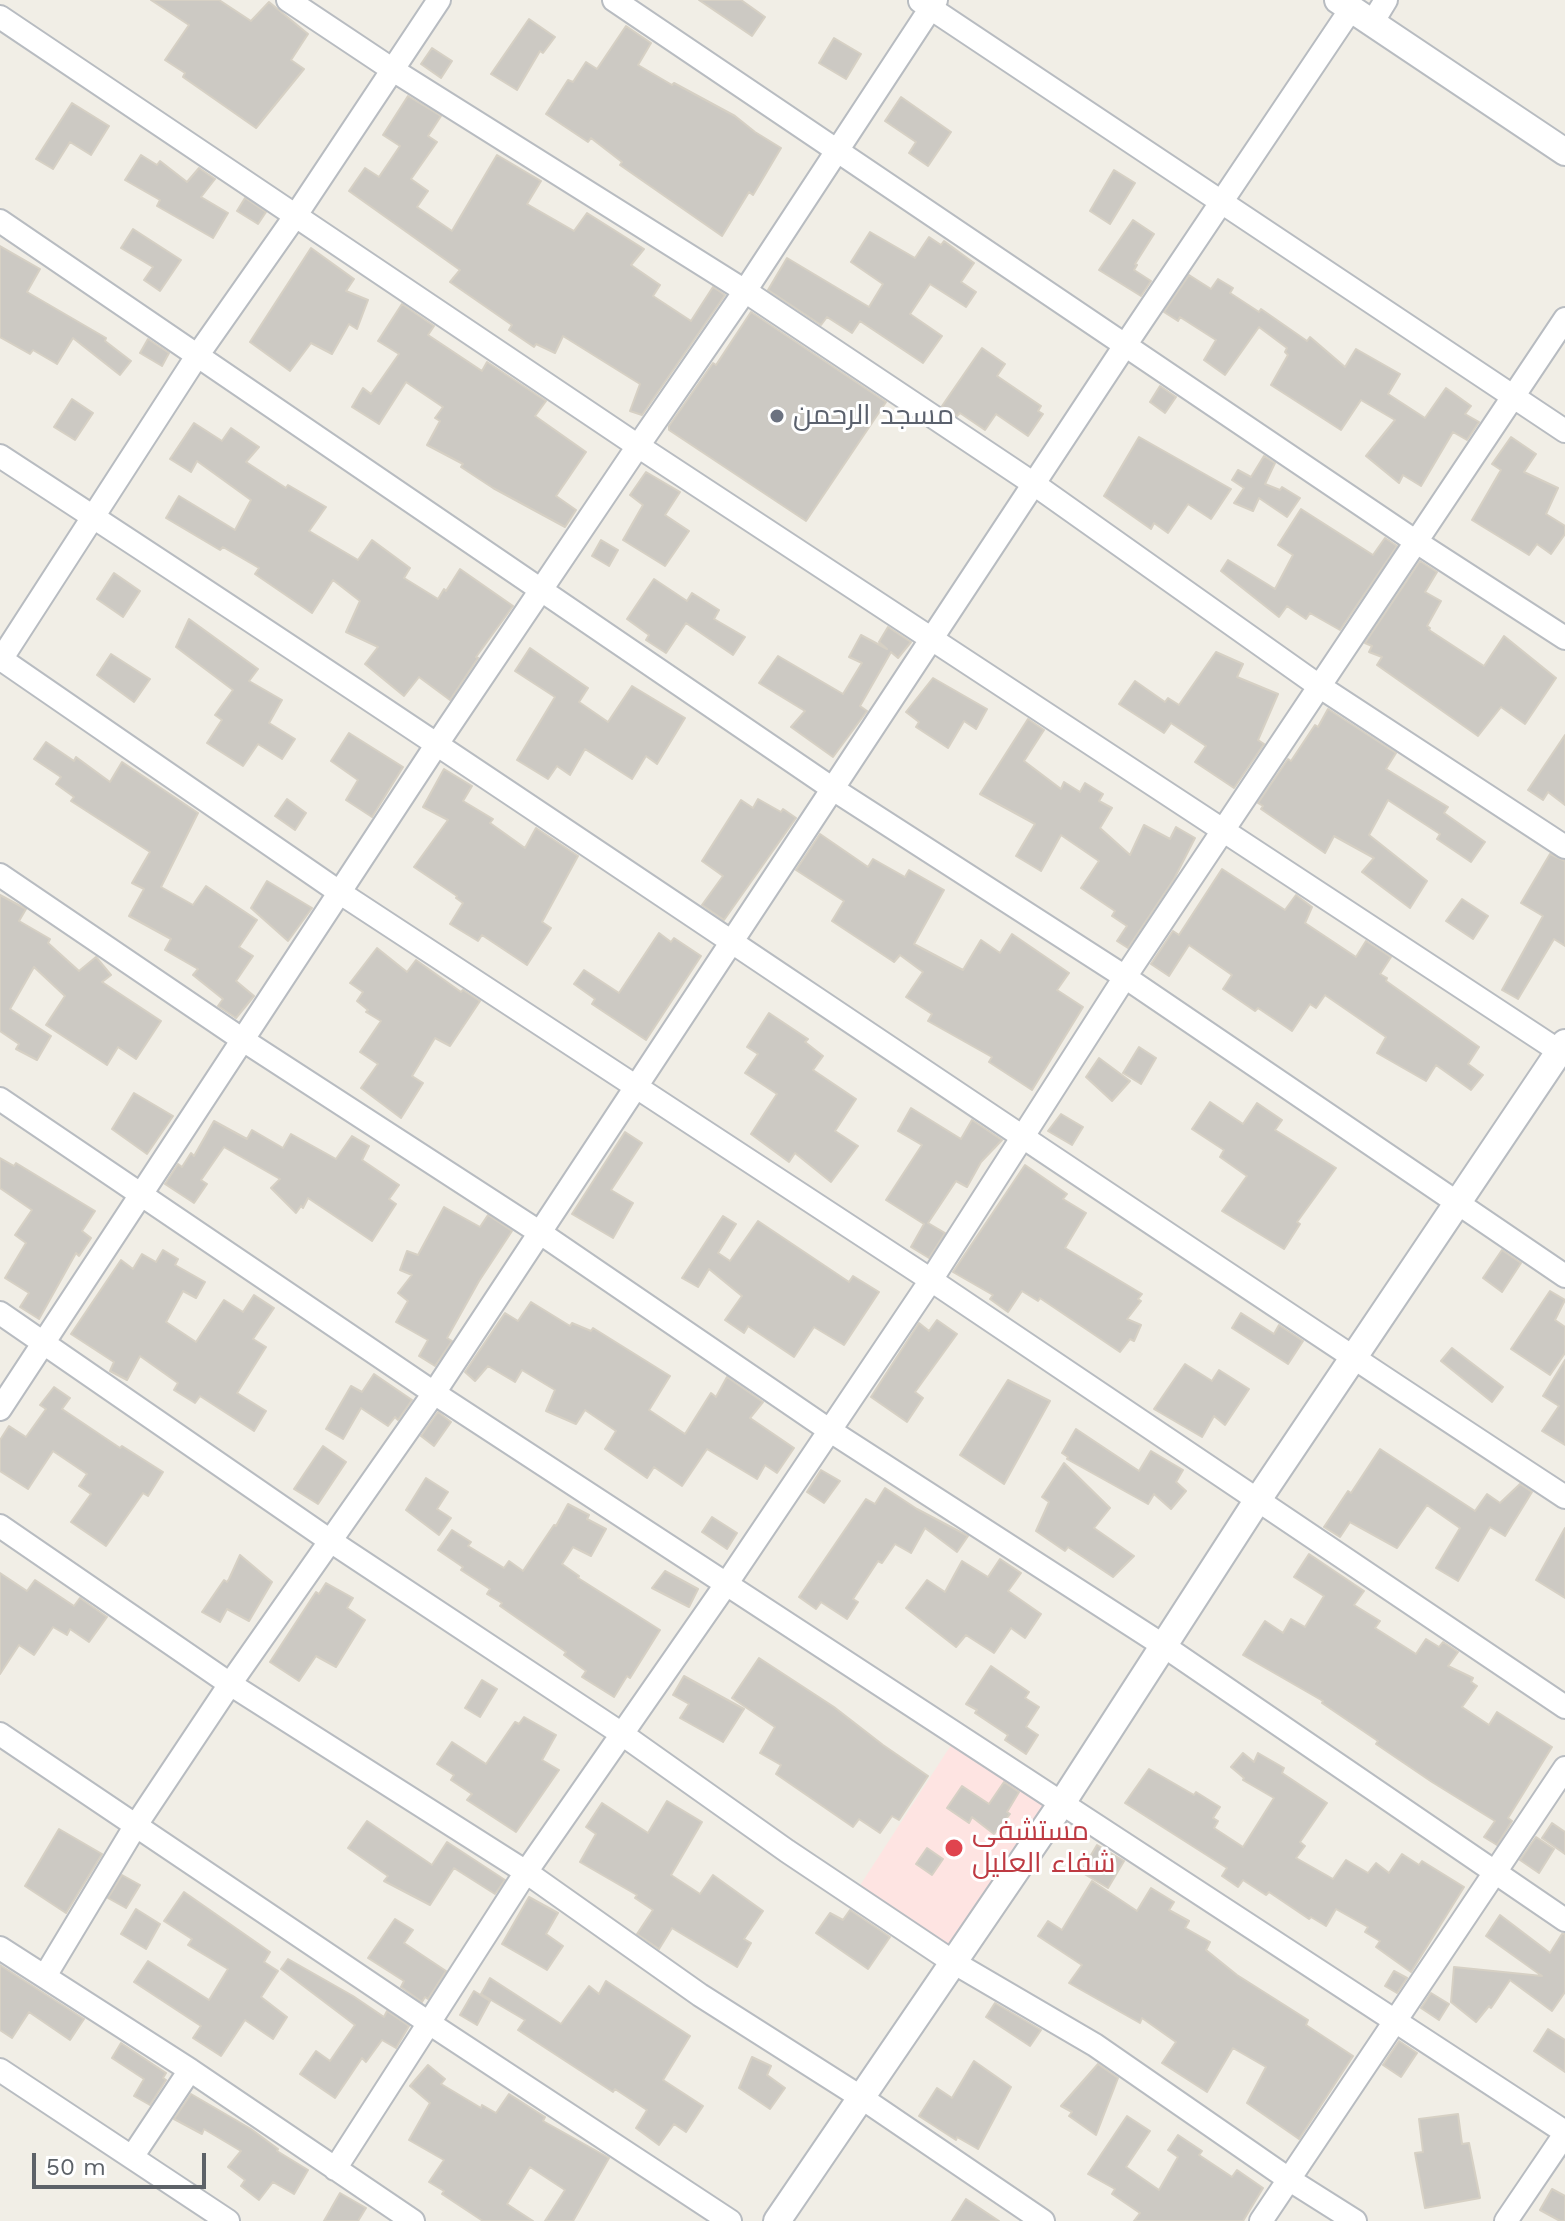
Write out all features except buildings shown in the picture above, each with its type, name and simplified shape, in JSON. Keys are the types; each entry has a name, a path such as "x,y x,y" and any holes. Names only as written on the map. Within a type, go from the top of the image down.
{"street":[{"path":"288,0 393,70 745,291 1034,484 1319,686 1565,847"},
{"path":"439,0 296,215 197,356 1,660 342,894 931,1280 1565,1707"},
{"path":"614,0 1415,541 1565,638"},
{"path":"45,1976 136,1825 329,1540 434,1393 1221,201 1354,11 1386,0"},
{"path":"0,1409 342,894 437,744 745,291 929,3 1565,431"},
{"path":"1354,11 1565,152"},
{"path":"0,17 638,446 1223,831 1563,1050 1257,1501 1062,1803 777,2221"},
{"path":"0,221 833,789 1125,977 1565,1276"},
{"path":"335,2169 526,1872 727,1583 931,1280 1125,977 1565,319"},
{"path":"0,456 1565,1497"},
{"path":"0,875 243,1040 539,1232 829,1430 1164,1646 1565,1920"},
{"path":"0,1099 434,1393 1565,2133 1506,2221"},
{"path":"0,1313 329,1540 622,1734 787,1851 953,1962 1095,2045 1290,2180 1355,2221"},
{"path":"0,1526 230,1684 526,1872 700,1995 862,2098 1043,2221"},
{"path":"0,1734 730,2221"},
{"path":"1261,2221 1565,1768"},
{"path":"0,1948 190,2070 413,2221"},
{"path":"0,2070 228,2221"},
{"path":"132,2157 190,2070"}],"shaded area":[{"name":"مستشفى شفاء العليل","path":"953,1742 1050,1805 954,1953 857,1890"}],"place":[{"name":"مسجد الرحمن","path":"777,416"},
{"name":"مستشفى شفاء العليل","path":"954,1848"}]}
